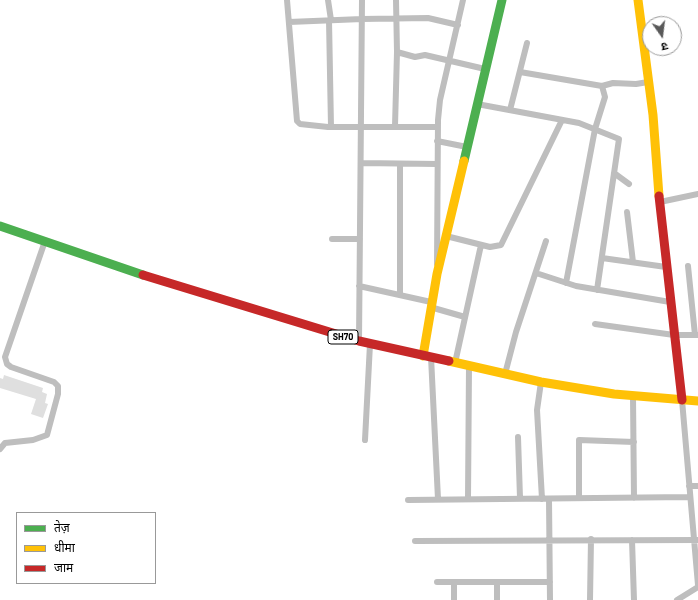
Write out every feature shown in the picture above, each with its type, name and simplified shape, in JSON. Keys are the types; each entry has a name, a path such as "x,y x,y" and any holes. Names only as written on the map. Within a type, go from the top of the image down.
{"street":[{"path":"287,0 297,121 303,125 331,127 437,127"},
{"path":"328,0 330,20 331,127"},
{"path":"359,341 362,0"},
{"path":"395,126 398,52 396,0"},
{"path":"436,274 437,127 440,100 464,0"},
{"path":"438,499 427,356 431,304 436,274 502,0"},
{"path":"638,0 654,123 666,267 682,400 689,497 696,539 698,586 677,600"},
{"path":"289,22 428,18 458,25"},
{"path":"510,110 527,43"},
{"path":"398,52 415,56 425,55 485,69"},
{"path":"520,72 602,86 613,83 636,84 648,82"},
{"path":"566,283 595,129 605,96 602,86"},
{"path":"477,104 562,120 595,129 619,139 606,219 597,290"},
{"path":"446,236 481,245 496,247 501,245 562,120"},
{"path":"437,141 467,147"},
{"path":"360,164 437,164"},
{"path":"400,164 400,295"},
{"path":"614,173 629,184"},
{"path":"660,202 698,194"},
{"path":"627,212 633,262"},
{"name":"SH70","path":"0,226 148,276 370,344 541,382 633,396 698,401"},
{"path":"332,239 360,239"},
{"path":"7,364 6,353 45,241"},
{"path":"505,374 516,332 546,241"},
{"path":"455,362 481,245"},
{"path":"602,258 666,267"},
{"path":"595,324 674,335 697,335 688,266"},
{"path":"536,273 566,283 597,290 670,302"},
{"path":"359,286 400,295 431,304 465,317"},
{"path":"365,440 370,344"},
{"path":"0,363 7,364 11,367 54,382 58,386 58,394 47,435 33,440 5,443 0,449"},
{"path":"468,499 469,366"},
{"path":"541,382 537,410 542,499"},
{"path":"633,396 634,498"},
{"path":"518,437 520,498"},
{"path":"579,498 579,440 634,442"},
{"path":"688,486 698,486"},
{"path":"408,500 689,497"},
{"path":"549,499 550,600"},
{"path":"590,600 591,539"},
{"path":"415,541 696,539"},
{"path":"632,540 634,600"},
{"path":"437,582 550,582"},
{"path":"454,582 454,600"},
{"path":"497,582 497,600"}],"building":[{"path":"4,375 43,388 42,392 47,394 45,403 48,404 43,418 31,414 36,399 0,388 0,378 3,379"}],"traffic: fast":[{"path":"464,161 502,0"},
{"path":"0,226 143,275"}],"traffic: slow":[{"path":"638,0 653,115 659,196"},
{"path":"423,356 437,274 464,161"},
{"path":"449,361 541,382 614,394 698,401"}],"traffic: jam":[{"path":"659,196 682,400"},
{"path":"143,275 359,341 449,361"}]}
